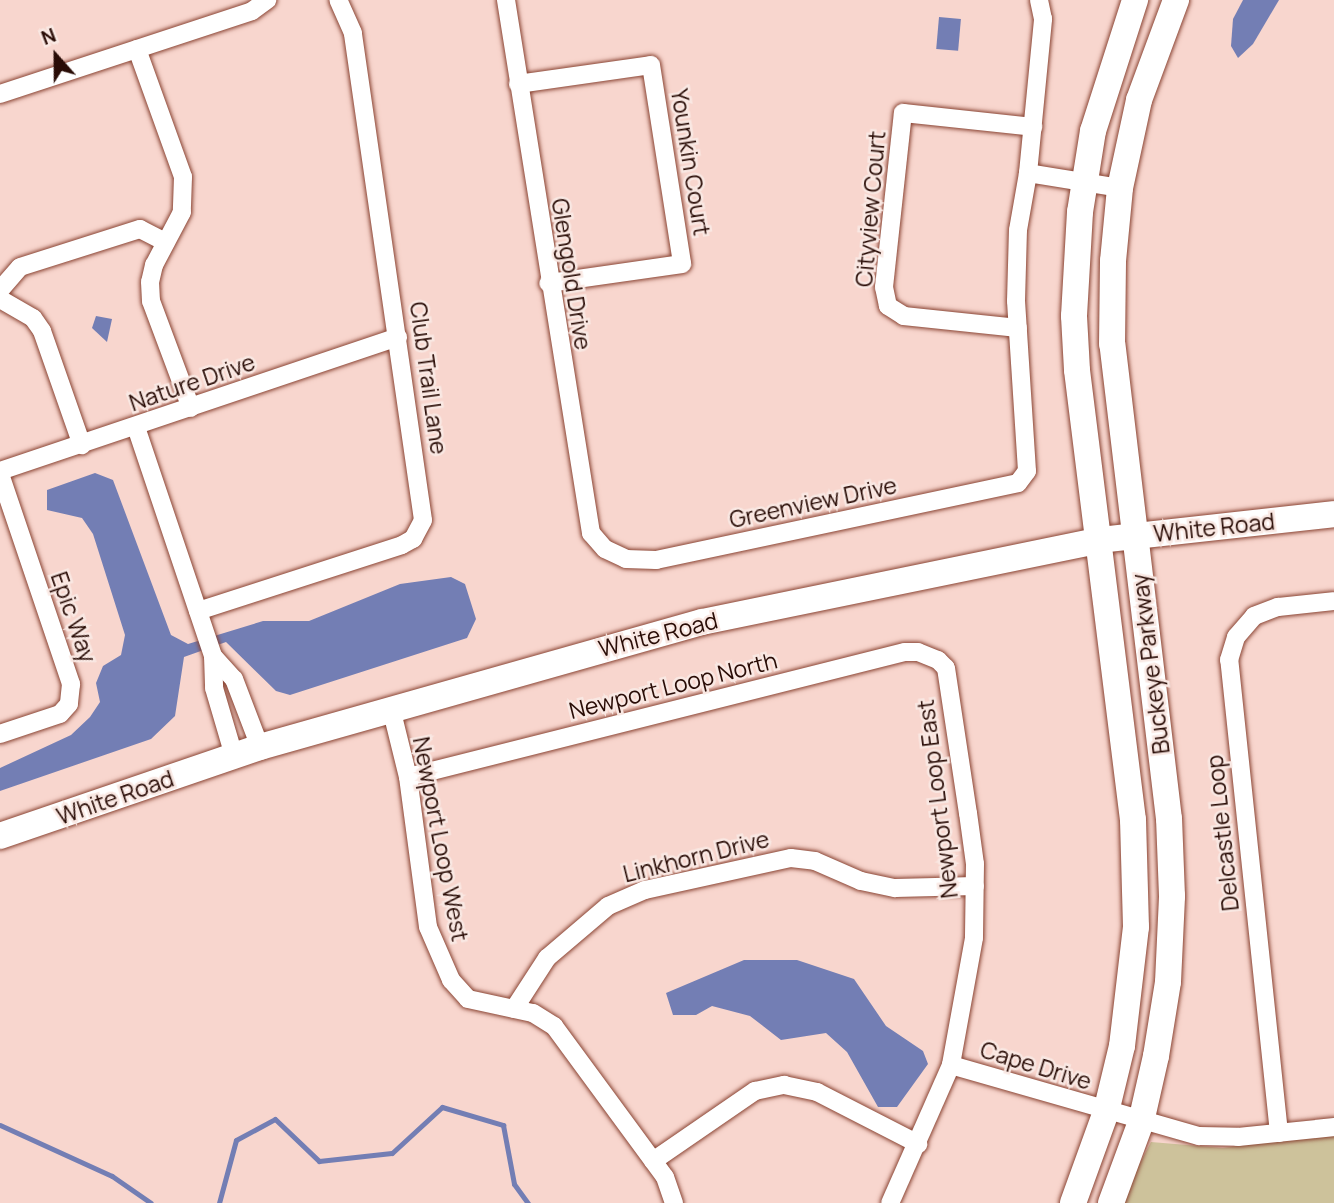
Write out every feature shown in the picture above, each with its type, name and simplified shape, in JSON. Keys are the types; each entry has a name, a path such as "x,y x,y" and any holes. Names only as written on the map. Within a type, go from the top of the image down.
{"street":[{"path":"0,94 253,10 267,0"},
{"name":"Club Trail Lane","path":"198,611 402,545 420,530 424,510 353,33 338,0"},
{"name":"Glengold Drive","path":"506,0 548,283 591,533 605,549"},
{"path":"1018,328 1018,230 1028,173 1043,19 1039,0"},
{"name":"Buckeye Parkway","path":"1073,1203 1106,1112 1132,986 1137,872 1100,540 1077,370 1074,316 1084,181 1106,83 1135,0"},
{"name":"Buckeye Parkway","path":"1111,1203 1141,1122 1164,1007 1172,897 1168,819 1112,344 1113,261 1120,188 1139,100 1176,0"},
{"path":"137,49 185,195 154,265 151,301 191,408"},
{"name":"Younkin Court","path":"518,83 651,65 682,264 548,283"},
{"name":"Cityview Court","path":"1018,328 904,316 888,306 884,287 903,113 1033,127"},
{"path":"1028,173 1120,188"},
{"path":"0,290 20,267 140,229 166,242"},
{"path":"0,299 33,318 42,331 82,445"},
{"name":"Greenview Drive","path":"605,549 626,559 656,560 1018,483 1027,471 1018,328"},
{"name":"Nature Drive","path":"0,472 398,337"},
{"path":"136,427 213,656 214,688 234,756"},
{"name":"Epic Way","path":"0,472 71,684 69,704 60,714 0,734"},
{"name":"White Road","path":"0,836 260,747 702,622 1100,540 1334,514"},
{"name":"Delcastle Loop","path":"1279,1133 1229,660 1236,636 1254,616 1278,607 1334,601"},
{"name":"Newport Loop North","path":"408,777 905,652 932,656 946,668"},
{"path":"213,656 234,679 260,747"},
{"name":"Newport Loop East","path":"890,1203 951,1065 974,938 975,886 946,668"},
{"name":"Newport Loop West","path":"391,708 408,777 428,927 438,956 468,999 533,1013 554,1026 653,1161 674,1203"},
{"name":"Linkhorn Drive","path":"514,1009 547,958 608,906 645,890 791,858 815,861 861,881 895,888 975,886"},
{"name":"Cape Drive","path":"951,1065 1141,1122 1220,1138 1334,1127"},
{"path":"653,1161 755,1091 784,1085 817,1092 918,1144"}],"shaded area":[{"path":"1334,1132 1334,1203 1119,1203 1151,1142 1223,1148"}],"water":[{"path":"1243,0 1279,0 1253,44 1238,58 1231,46 1233,19"},
{"path":"939,17 961,19 958,51 936,49"},
{"path":"96,316 112,319 107,342 92,328"},
{"path":"95,473 113,480 171,635 188,644 263,621 309,621 400,584 451,577 465,584 476,619 467,638 290,695 276,691 226,642 184,657 175,716 151,739 0,791 0,768 71,735 90,717 100,702 96,683 103,666 121,655 125,635 93,534 82,518 47,510 47,490"},
{"path":"744,960 797,960 854,979 886,1026 923,1051 928,1064 897,1107 878,1107 847,1052 826,1033 781,1040 750,1016 712,1006 696,1015 673,1015 666,993"}],"waterway":[{"path":"219,1203 236,1140 275,1119 319,1161 392,1153 442,1107 503,1125 514,1184 528,1203"},
{"path":"0,1125 112,1176 151,1203"}]}
